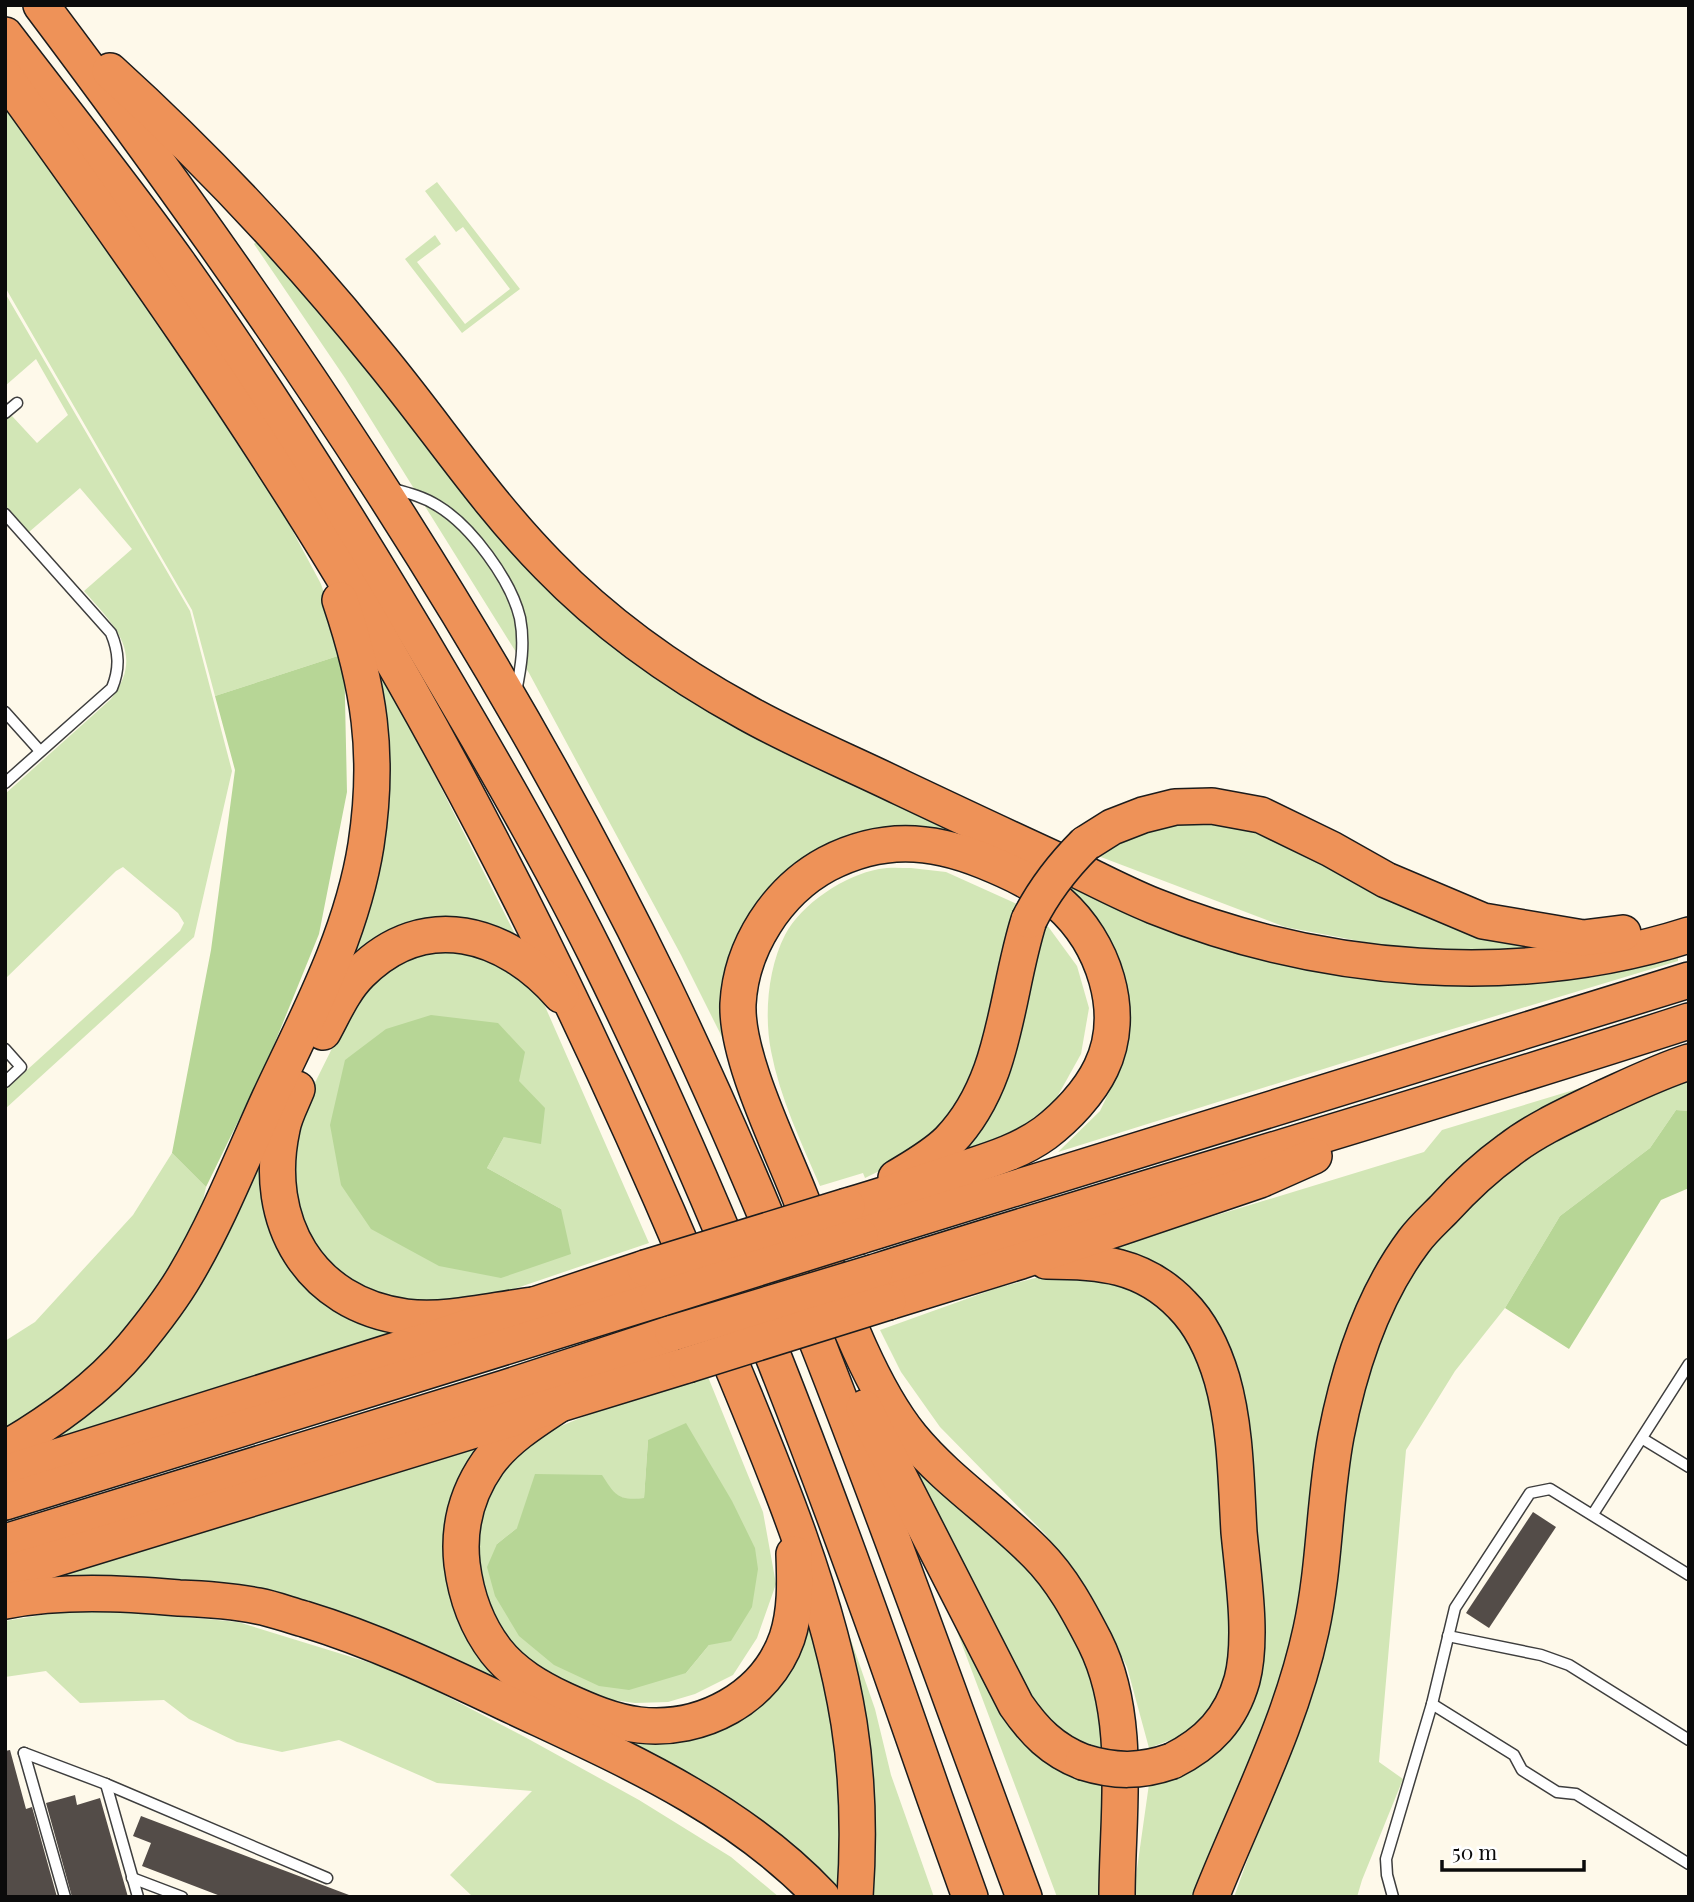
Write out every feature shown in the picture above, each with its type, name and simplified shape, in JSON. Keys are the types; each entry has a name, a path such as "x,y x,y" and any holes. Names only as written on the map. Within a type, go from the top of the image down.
{"highway":[{"path":"43,9 206,228 325,401 513,706 583,830 639,939 718,1105 760,1202 896,1544 1024,1897"},
{"path":"43,9 120,80 282,241 379,357 490,501 548,566 610,623 653,656 752,716 1154,906 1255,940 1354,959 1436,967 1541,965 1596,959 1689,936"},
{"path":"5,35 177,262 294,436 359,538 496,768 594,950 695,1171 771,1355 865,1602 970,1897"},
{"path":"5,77 149,276 318,537 404,681 476,812 580,1017 677,1234 794,1526 831,1639 850,1726 857,1804 855,1897"},
{"path":"5,1449 55,1418 107,1375 153,1322 186,1274 319,992 342,932 366,846 372,747 365,685 358,654 318,537"},
{"path":"854,1221 936,1153 966,1121 992,1072 1003,1040 1018,953 1029,920 1043,892 1062,867 1085,844 1112,827 1143,815 1175,807 1212,806 1261,815 1331,849 1386,880 1483,921 1583,937 1689,925"},
{"path":"854,1221 1041,1136 1084,1094 1100,1069 1107,1049 1112,1008 1109,986 1101,962 1081,927 1055,899 1032,883 947,847 899,844 852,853 825,865 787,894 773,911 742,974 738,1020 757,1090 862,1353 891,1407 909,1435 934,1462 1039,1556 1069,1594 1097,1646 1110,1679 1118,1714 1117,1897"},
{"path":"580,1017 556,990 518,956 490,942 444,934 414,940 380,956 359,974 342,996 298,1085 282,1126 278,1148 278,1201 290,1235 313,1269 348,1298 386,1313 435,1318 533,1305 652,1283"},
{"path":"5,1502 652,1283 854,1221 1689,980"},
{"path":"5,1574 687,1365 882,1287 1038,1220 1538,1070 1689,1021"},
{"path":"1210,1897 1290,1703 1308,1643 1322,1563 1336,1438 1353,1362 1379,1300 1414,1241 1471,1180 1511,1148 1566,1116 1665,1070 1689,1062"},
{"path":"5,1542 505,1388 673,1333 882,1287 1021,1261 1260,1181 1307,1159 1390,1128 1496,1095 1538,1070"},
{"path":"760,1202 1016,1705 1044,1740 1065,1754 1083,1762 1126,1771 1154,1767 1172,1761 1199,1746 1218,1728 1236,1699 1246,1661 1244,1587 1236,1482 1228,1404 1221,1376 1196,1321 1185,1307 1160,1286 1119,1266 1103,1263 1021,1261"},
{"path":"5,1473 533,1305"},
{"path":"561,1403 530,1423 489,1462 474,1485 461,1535 465,1587 478,1625 497,1652 518,1674 545,1690 592,1712 639,1725 689,1723 735,1704 765,1676 778,1659 787,1638 794,1601 794,1526"},
{"path":"5,1601 63,1595 128,1594 206,1600 259,1606 343,1631 449,1675 675,1785 752,1834 822,1897"}],"lane":[{"path":"5,413 17,403"},
{"path":"378,485 419,496 440,507 475,539 500,574 516,604 522,639 523,659 513,706"},
{"path":"5,514 111,633 117,646 117,676 112,688 5,783"},
{"path":"5,712 40,751"},
{"path":"5,1049 22,1067 5,1082"},
{"path":"1593,1514 1689,1364"},
{"path":"1643,1439 1689,1467"},
{"path":"1393,1897 1386,1859 1432,1704 1455,1608 1530,1493 1550,1489 1689,1575"},
{"path":"1448,1636 1541,1656 1569,1665 1689,1740"},
{"path":"1432,1704 1514,1755 1522,1770 1557,1792 1576,1794 1689,1864"},
{"path":"65,1897 24,1753 106,1784 327,1878"},
{"path":"106,1784 138,1897"},
{"path":"132,1878 182,1897"}],"green space":[{"path":"5,92 283,513 321,584 344,654 215,696 192,610 5,287"},
{"path":"437,182 520,289 462,333 405,259 435,235 441,244 417,262 465,324 510,289 463,227 456,232 425,191"},
{"path":"259,239 352,347 442,464 541,583 635,663 962,832 918,826 870,829 814,853 776,888 736,1065 681,955 529,673 345,378 254,244"},
{"path":"5,293 190,611 232,771 194,937 5,1109 5,1090 180,931 184,923 178,913 123,867 5,979 5,794 111,699 121,683 126,668 122,641 106,616 84,591 132,549 80,488 29,532 5,505 5,419 12,416 37,443 68,415 36,359 5,386"},
{"path":"372,651 524,952 474,929 346,979 280,1110 286,1244 423,1327 36,1445 128,1365 355,923"},
{"path":"344,654 347,792 319,934 267,1062 206,1187 172,1153 211,950 235,770 215,696"},
{"path":"1230,816 1581,945 1510,950 1396,948 1285,927 1093,854 1152,822"},
{"path":"911,868 946,872 1017,904 1001,951 990,1023 974,1077 945,1123 906,1158 865,1178 863,1173 820,1186 785,1103 771,1051 769,992 779,948 802,912 839,884 879,869"},
{"path":"1071,876 1488,980 1589,978 1678,958 1678,961 1058,1152 1100,1111 1120,1069 1128,1035 1126,990 1063,887"},
{"path":"1047,925 1077,966 1089,1008 1081,1054 1056,1099 1011,1137 938,1164"},
{"path":"444,947 478,951 521,974 544,1004 649,1243 464,1306 379,1301 314,1252 296,1215 293,1127 360,992 384,969","holes":["545,1108 504,1137 487,1168 561,1209 371,1229"]},
{"path":"431,1015 498,1023 525,1052 519,1081 545,1108 541,1144 504,1137 487,1168 561,1209 571,1254 501,1278 439,1266 371,1229 341,1185 330,1125 345,1060 386,1029"},
{"path":"1689,1072 1689,1111 1676,1110 1650,1148 1560,1216 1505,1308 1455,1371 1406,1450 1379,1762 1403,1779 1357,1897 1234,1897 1294,1731 1352,1410 1406,1274 1461,1205 1516,1159"},
{"path":"1620,1076 1386,1263 1301,1613 1263,1744 1199,1897 1133,1897 1149,1784 1235,1723 1237,1402 1141,1258 1112,1247 1424,1152 1442,1130"},
{"path":"1676,1110 1689,1111 1689,1188 1661,1200 1569,1349 1505,1308 1560,1216 1650,1148"},
{"path":"172,1153 206,1187 199,1219 146,1307 89,1370 5,1432 5,1341 35,1322 133,1215"},
{"path":"1080,1274 1149,1293 1198,1344 1213,1397 1232,1609 1231,1673 1211,1713 1192,1732 1149,1748 1127,1667 1090,1593 1046,1535 940,1427 901,1372 880,1330 997,1288 1039,1277"},
{"path":"708,1377 763,1512 776,1584 757,1638 733,1675 695,1694 668,1702 635,1703 605,1699 560,1679 523,1656 495,1620 475,1577 478,1517 502,1471 537,1436 638,1394","holes":["648,1440 709,1645 686,1673 497,1544 517,1528 616,1495 628,1500 644,1498"]},
{"path":"885,1414 1029,1564 1069,1618 1094,1686 1107,1749 1064,1737 1042,1718"},
{"path":"686,1423 732,1501 755,1548 758,1569 752,1607 731,1641 709,1645 686,1673 629,1690 599,1686 554,1665 519,1636 495,1596 487,1567 497,1544 517,1528 535,1474 602,1475 618,1495 644,1498 648,1440"},
{"path":"491,1438 456,1490 474,1644 682,1737 812,1616 843,1764 844,1897 808,1859 758,1822 683,1775 449,1657 359,1624 39,1578"},
{"path":"926,1549 976,1641 1109,1783 1106,1897 1057,1897"},
{"path":"821,1554 875,1709 891,1775 934,1897 867,1897"},
{"path":"66,1611 131,1612 238,1622 400,1672 639,1800 731,1857 779,1897 473,1897 450,1875 532,1791 437,1783 339,1740 282,1752 237,1742 189,1719 164,1700 80,1703 46,1671 5,1677 5,1621"}],"building":[{"path":"1533,1512 1556,1527 1489,1628 1466,1613"},
{"path":"10,1750 26,1809 32,1807 57,1897 5,1897 5,1751"},
{"path":"75,1795 77,1805 100,1798 128,1897 72,1897 46,1803"},
{"path":"141,1816 349,1897 223,1897 142,1866 151,1843 133,1836"}]}
